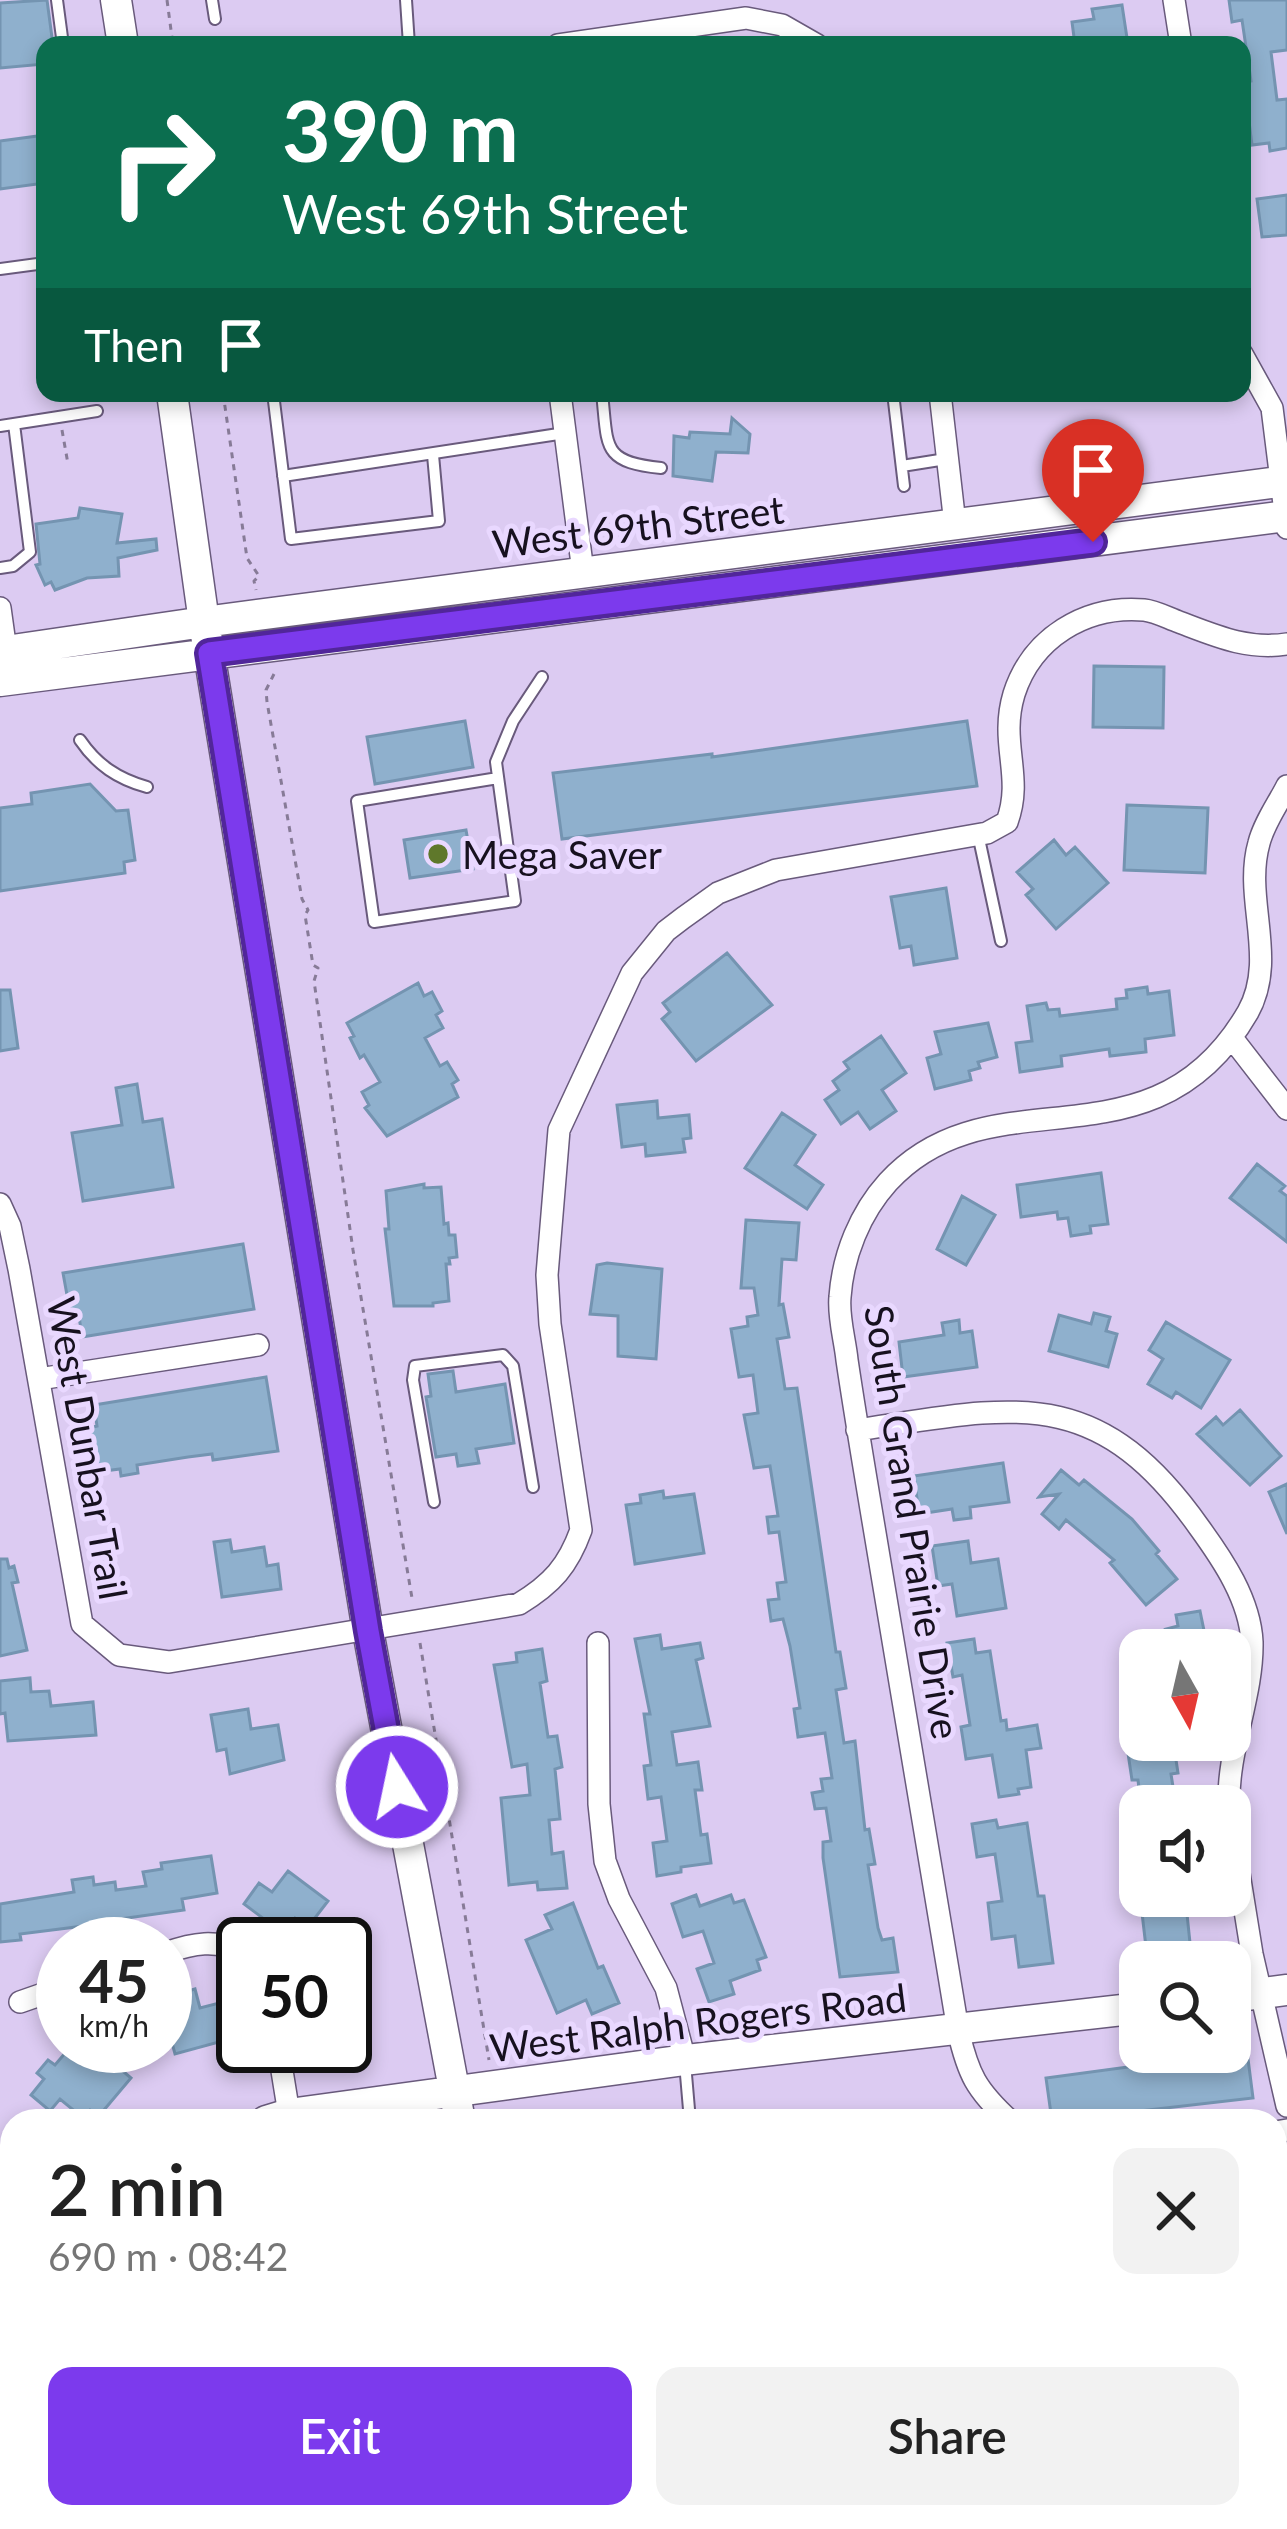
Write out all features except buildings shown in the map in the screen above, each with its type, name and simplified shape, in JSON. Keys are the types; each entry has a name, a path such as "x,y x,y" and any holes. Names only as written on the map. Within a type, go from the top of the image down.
{"main road":[{"path":"116,0 122,36"},
{"path":"173,402 204,622 368,1631 457,2106"},
{"name":"West 69th Street","path":"2,661 204,622 1283,482"},
{"name":"West 69th Street","path":"2,661 209,653 1286,521"},
{"path":"955,524 960,559"},
{"name":"West Ralph Rogers Road","path":"412,2109 457,2106 493,2086 1119,2011"}],"street":[{"path":"1174,0 1180,36"},
{"path":"621,36 746,18 782,25 801,36"},
{"path":"1251,370 1272,408 1286,521"},
{"path":"561,402 584,572"},
{"path":"941,402 955,524"},
{"path":"0,608 2,661"},
{"path":"978,834 1007,822 1016,798 1006,728 1016,689 1036,649 1066,626 1099,612 1147,610 1241,645 1287,644"},
{"name":"South Grand Prairie Drive","path":"996,2109 968,2075 958,2030 839,1299 854,1231 886,1184 925,1149 970,1130 1120,1111 1194,1077 1232,1038 1252,1005 1263,969 1255,885 1259,842 1287,786"},
{"name":"West Dunbar Trail","path":"0,1204 10,1226 82,1624 119,1655 169,1662 519,1604 548,1586 569,1562 581,1530 549,1308 559,1130 632,973 666,931 718,893 760,876 978,834"},
{"path":"1232,1038 1287,1109"},
{"path":"38,1379 259,1345"},
{"path":"857,1430 1029,1410 1097,1429 1139,1459 1181,1502 1216,1551 1249,1616 1252,1645 1230,1785"},
{"path":"598,1643 599,1804 605,1861 619,1899 666,1988 685,2060"},
{"path":"1246,1917 1259,1993 1287,2106"},
{"path":"20,2002 36,1996"},
{"path":"278,2073 278,2109"}],"lane":[{"path":"57,0 62,36"},
{"path":"212,0 214,19"},
{"path":"406,0 408,36"},
{"path":"0,269 36,264"},
{"path":"274,402 291,539 439,521 433,455"},
{"path":"603,402 608,449 630,465 662,469"},
{"path":"894,402 904,486"},
{"path":"0,568 13,566 30,552 7,425 97,411"},
{"path":"283,476 565,433"},
{"path":"902,466 948,459"},
{"path":"499,778 357,801 374,922 515,901 499,778 496,762 513,721 542,676"},
{"path":"80,740 91,756 123,780 147,787"},
{"path":"978,834 1000,941"},
{"path":"434,1502 413,1380 415,1366 503,1355 513,1366 533,1486"},
{"path":"685,2060 689,2109"}],"path":[{"path":"167,0 172,36"},
{"path":"224,402 247,558 259,576 254,581"},
{"path":"60,417 68,464"},
{"path":"268,669 274,674 266,690 267,702 302,899 308,910 305,915 317,968 314,981 353,1250 493,2086"}],"place":[{"name":"Mega Saver","path":"438,854"}],"route":[{"path":"397,1787 209,653 1093,542"}]}
